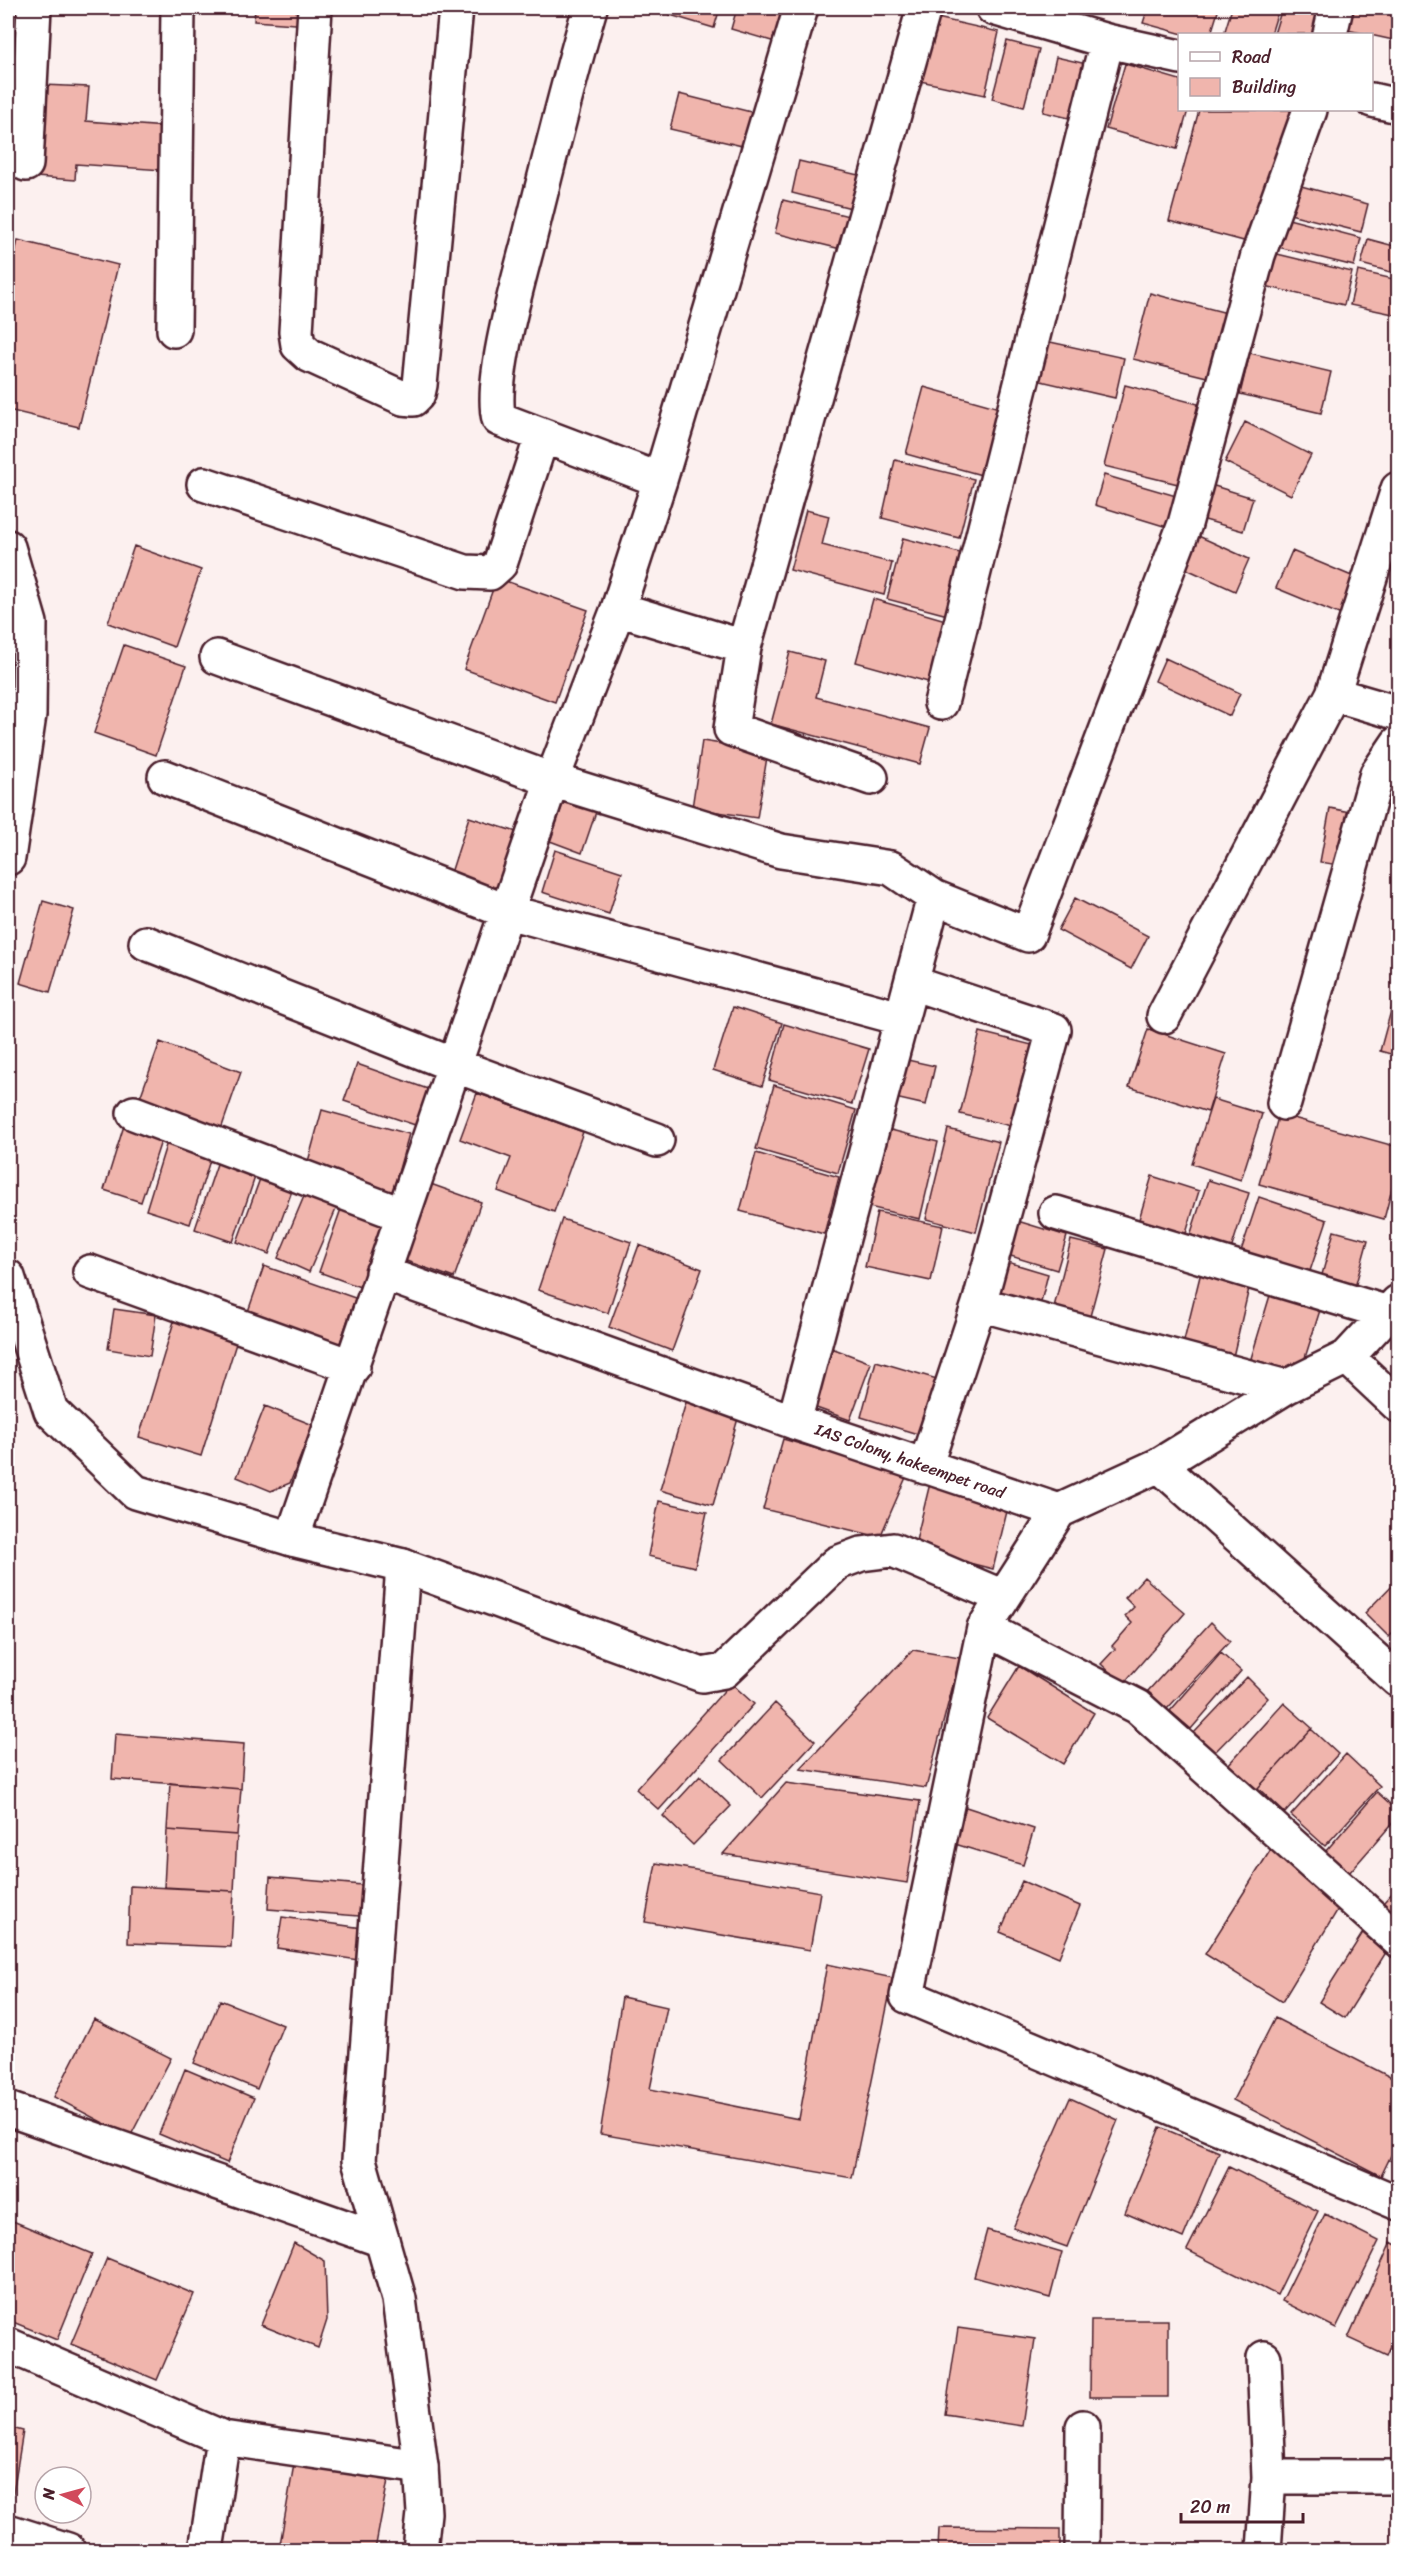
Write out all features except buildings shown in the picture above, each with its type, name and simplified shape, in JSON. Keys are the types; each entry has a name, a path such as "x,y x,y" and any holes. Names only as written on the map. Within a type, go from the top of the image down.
{"street":[{"path":"26,164 33,8"},
{"path":"174,330 178,8"},
{"path":"315,8 296,332 298,345 309,355 403,398 412,399 418,394 420,385 456,8"},
{"path":"590,8 511,309 496,401 499,419 660,480"},
{"path":"292,1539 353,1367 382,1273 552,780 618,609 660,480 801,8"},
{"path":"871,778 731,729 744,647 924,8"},
{"path":"993,8 1107,41 1178,57"},
{"path":"1330,33 1336,8"},
{"path":"941,703 1107,41"},
{"path":"1373,100 1398,106"},
{"path":"217,657 552,780 781,851 891,868 934,897 1028,935 1185,524 1258,255 1310,111"},
{"path":"204,483 465,572 490,573 500,564 542,436"},
{"path":"1164,1016 1333,694 1398,489"},
{"path":"8,547 30,623 29,715 8,858"},
{"path":"618,609 744,647"},
{"path":"1333,694 1398,713"},
{"path":"1284,1103 1377,774 1398,743"},
{"path":"165,777 508,912 900,1018"},
{"path":"794,1422 934,897"},
{"path":"146,943 454,1065 657,1140"},
{"path":"912,983 1054,1030 979,1304 925,1467"},
{"path":"135,1113 403,1215"},
{"path":"1056,1213 1393,1307 1347,1357 1286,1387 1159,1465 1059,1511 984,1628 907,1996 1398,2203"},
{"path":"90,1272 353,1367"},
{"name":"IAS Colony, hakeempet road","path":"382,1273 794,1422 1059,1511"},
{"path":"8,1277 51,1411 135,1492 292,1539 403,1566 702,1675 724,1671 837,1563 861,1554 893,1550 1004,1597"},
{"path":"979,1304 1286,1387"},
{"path":"1347,1357 1398,1405"},
{"path":"1159,1465 1398,1680"},
{"path":"403,1566 358,2160 399,2299 421,2467 424,2513 420,2550"},
{"path":"984,1628 1138,1707 1398,1941"},
{"path":"8,2109 382,2240"},
{"path":"8,2345 223,2438 421,2467"},
{"path":"1264,2358 1269,2477 1264,2550"},
{"path":"1082,2550 1083,2427"},
{"path":"206,2550 223,2438"},
{"path":"1269,2477 1398,2477"},
{"path":"8,2531 68,2550"}]}
